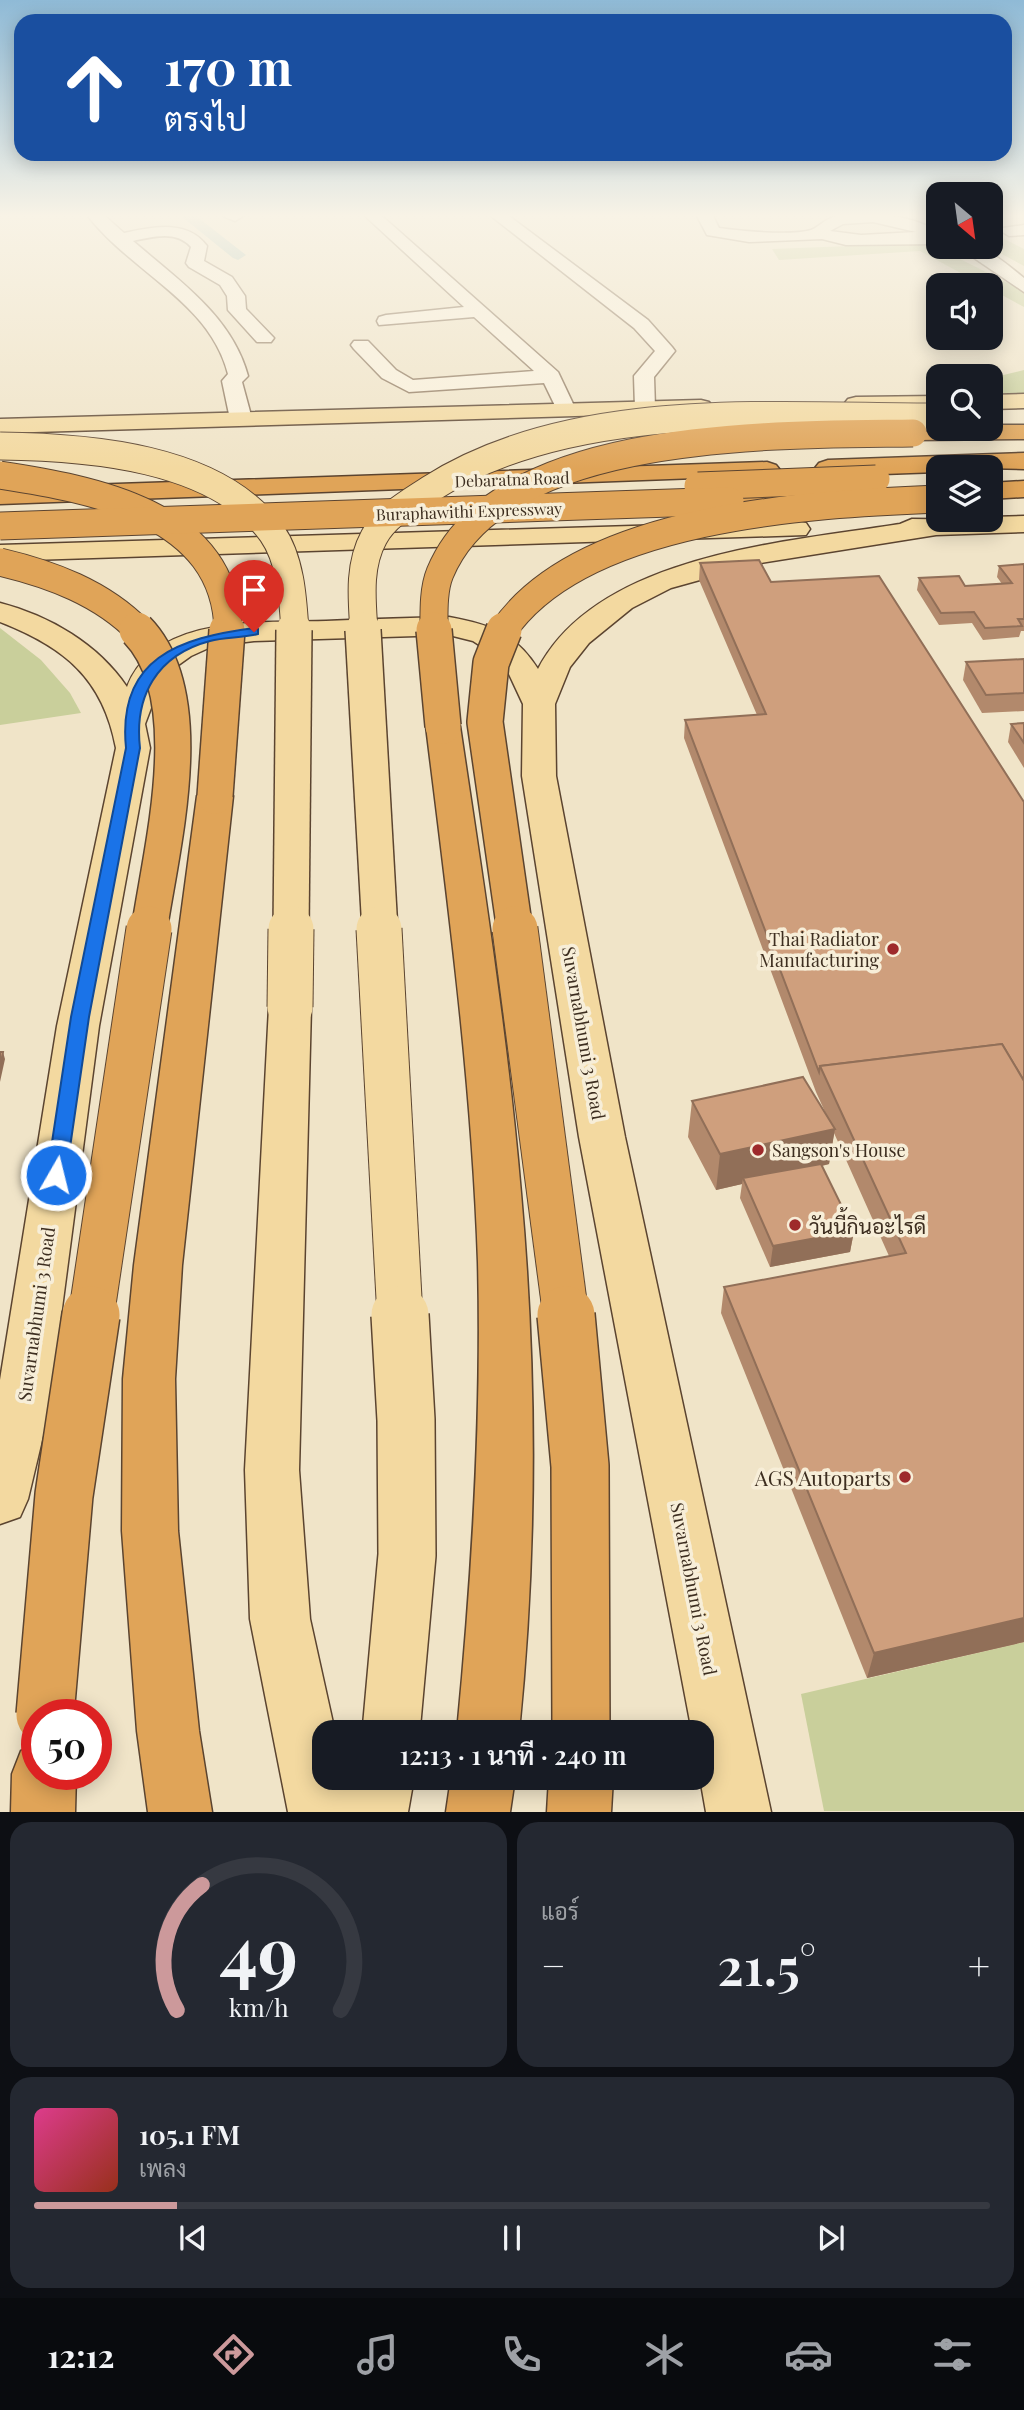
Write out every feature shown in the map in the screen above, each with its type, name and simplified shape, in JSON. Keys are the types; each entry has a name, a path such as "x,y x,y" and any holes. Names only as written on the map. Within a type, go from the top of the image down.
{"highway":[{"path":"489,1720 500,1602 506,1424 502,1262 492,1121 443,726 434,602 440,573 450,552 473,523 531,483 580,465 640,450 694,441 797,435 1024,432"},
{"name":"Debaratna Road","path":"0,496 1024,461"},
{"path":"1003,475 1024,474"},
{"path":"0,475 116,498 168,523 207,564 221,588 227,623 215,796 158,1265 149,1379 150,1531 168,1731 180,1811"},
{"name":"Buraphawithi Expressway","path":"0,509 926,477"},
{"path":"1003,491 1024,490"},
{"path":"1003,498 1024,498"},
{"path":"581,1720 583,1600 576,1416 554,1206 485,722 488,669 505,627 521,607 563,576 645,540 726,520 869,503 926,505"},
{"name":"Buraphawithi Expressway","path":"0,526 926,505"},
{"path":"1003,511 1024,511"},
{"path":"0,562 74,587 107,604 135,628 157,656 169,698 171,739 170,789 64,1495 46,1699"},
{"path":"43,1811 44,1790"},
{"path":"478,1811 481,1790"},
{"path":"579,1811 580,1790"}],"main road":[{"path":"1003,402 1024,401"},
{"path":"0,426 926,402"},
{"path":"1003,416 1024,416"},
{"path":"392,1720 407,1555 406,1420 364,643 363,567 371,544 382,525 429,486 497,454 550,438 610,427 695,420 926,417"},
{"path":"0,446 64,449 118,456 205,481 244,504 272,533 286,558 293,638 290,1007 272,1469 280,1619 321,1811"},
{"path":"0,553 466,537 926,506"},
{"name":"Suvarnabhumi 3 Road","path":"739,1811 602,1137 539,776 539,704 555,666 578,636 622,601 661,582 926,508"},
{"path":"1003,519 1024,524"},
{"name":"Suvarnabhumi 3 Road","path":"0,612 24,620 78,650 108,683 130,722 133,748 78,1026 21,1415 0,1499"},
{"path":"130,722 149,671 163,659 206,638 254,632 449,626 478,630 509,647 521,663 539,704"},
{"path":"375,1811 379,1790"}],"street":[{"path":"191,301 203,311 230,349 238,376 232,381 241,419"},
{"path":"230,349 271,343 237,310 236,301"},
{"path":"466,301 551,376 566,410"},
{"path":"610,301 641,324 663,345 665,351 644,376 645,408"},
{"path":"386,321 477,311"},
{"path":"361,345 389,374 409,386 551,376"}],"green space":[{"path":"1012,301 1024,301 1024,307"},
{"path":"1024,370 1024,393 1003,393 1003,375"},
{"path":"0,628 41,660 70,693 81,713 0,725"},
{"path":"1024,1642 1024,1811 824,1811 801,1694"}],"building":[{"name":"Thai Radiator Manufacturing","path":"759,560 771,582 879,576 1024,802 1024,1081 1002,1044 820,1066 819,1072 685,720 766,714 700,563"},
{"path":"1024,564 1024,619 1018,619 1022,626 985,628 974,612 941,613 919,578 959,576 965,586 1012,583 999,566"},
{"path":"1024,659 1024,693 986,695 966,662"},
{"path":"1024,723 1024,743 1011,724"},
{"name":"AGS Autoparts","path":"1002,1044 1024,1081 1024,1618 874,1653 724,1287 906,1253 820,1066"},
{"path":"803,1077 835,1129 720,1154 692,1101"},
{"name":"วันนี้กินอะไรดี","path":"821,1164 854,1231 773,1246 743,1178"}],"place":[{"name":"Thai Radiator Manufacturing","path":"893,949"},
{"name":"Sangson's House","path":"758,1150"},
{"name":"วันนี้กินอะไรดี","path":"795,1225"},
{"name":"AGS Autoparts","path":"905,1477"}],"route":[{"path":"56,1175 80,1017 133,748 130,722 143,686 149,671 180,649 206,638 254,632"}]}
